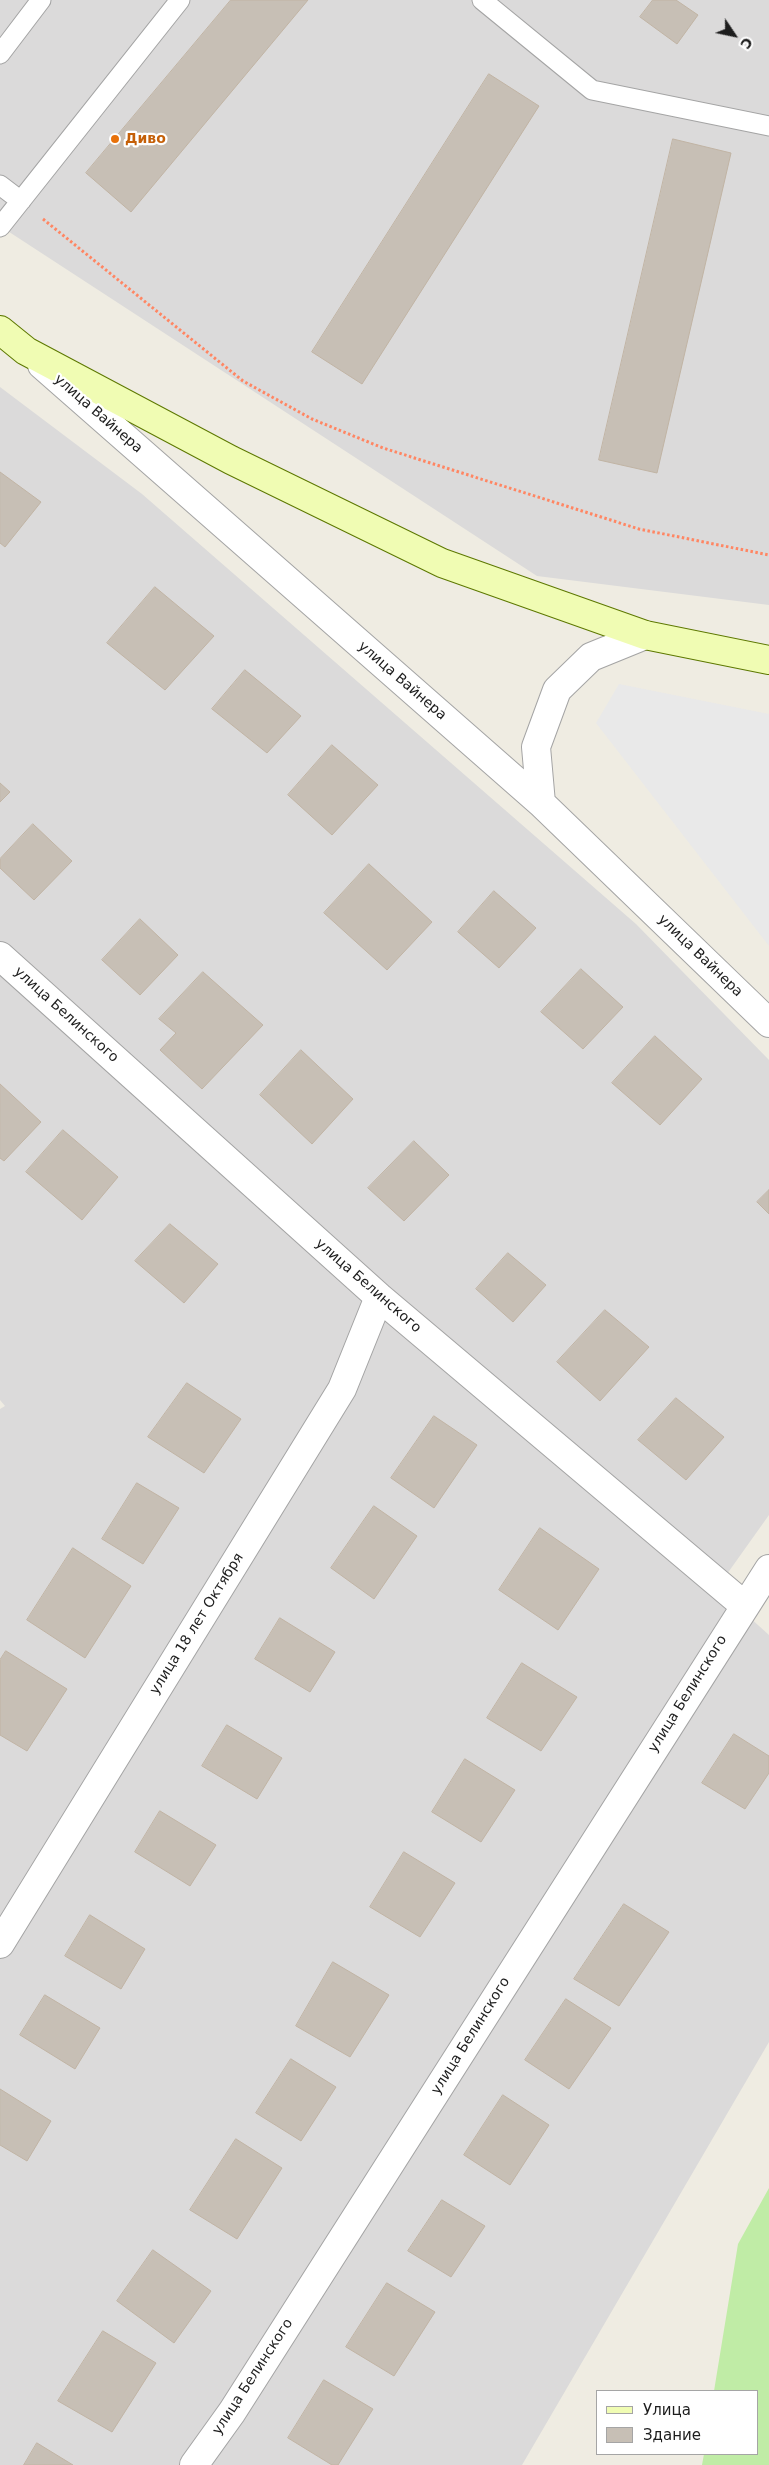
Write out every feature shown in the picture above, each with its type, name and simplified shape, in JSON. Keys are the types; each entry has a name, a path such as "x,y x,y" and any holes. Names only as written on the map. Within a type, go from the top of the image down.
{"main road":[{"name":"улица Вайнера","path":"0,330 26,351 231,460 442,563 646,635 769,660"}],"street":[{"name":"улица Вайнера","path":"26,351 541,803 769,1023"},
{"path":"541,803 536,747 557,690 591,657 646,635"},
{"name":"улица Белинского","path":"0,956 379,1297 745,1606"},
{"name":"улица 18 лет Октября","path":"0,1944 342,1389 379,1297"},
{"name":"улица Белинского","path":"194,2465 237,2403 769,1569"}],"lane":[{"path":"0,54 41,0"},
{"path":"0,227 180,0"},
{"path":"482,0 592,90 769,126"},
{"path":"0,185 21,202"}],"path":[{"path":"21,202 243,381 312,419 382,448 639,529 769,555"}],"shaded area":[{"path":"0,0 769,0 769,605 537,576 0,226"},
{"path":"0,387 142,494 636,924 769,1060 769,1515 717,1588 769,1635 769,2042 522,2465 0,2465 0,1409 5,1406 0,1400"},
{"path":"619,684 769,714 769,946 596,723"}],"green space":[{"path":"769,2188 769,2465 702,2465 704,2455 759,2455 759,2390 714,2390 738,2244"}],"building":[{"path":"231,0 308,0 131,212 86,173"},
{"path":"653,0 676,0 698,15 677,44 640,17"},
{"path":"489,74 539,106 362,384 312,352"},
{"path":"673,139 731,153 657,473 599,460"},
{"path":"0,472 41,502 5,547 0,543"},
{"path":"155,587 214,636 165,690 107,643"},
{"path":"245,670 301,716 267,753 212,709"},
{"path":"332,745 378,785 332,835 288,795"},
{"path":"0,783 10,792 0,802"},
{"path":"33,824 72,861 34,900 0,868 0,859"},
{"path":"369,864 432,922 387,970 324,913"},
{"path":"494,891 536,928 499,968 458,932"},
{"path":"140,919 178,955 140,995 102,960"},
{"path":"581,969 623,1007 583,1049 541,1012"},
{"path":"203,972 263,1025 202,1089 160,1050 176,1033 159,1019"},
{"path":"655,1036 702,1079 660,1125 612,1083"},
{"path":"301,1050 353,1099 312,1144 260,1095"},
{"path":"0,1084 41,1122 4,1161 0,1158"},
{"path":"63,1130 118,1177 82,1220 26,1172"},
{"path":"414,1141 449,1175 404,1221 368,1188"},
{"path":"769,1190 769,1214 757,1202"},
{"path":"170,1224 218,1264 184,1303 135,1261"},
{"path":"508,1253 546,1285 513,1322 476,1289"},
{"path":"605,1310 649,1347 600,1401 557,1362"},
{"path":"187,1383 241,1419 204,1473 148,1437"},
{"path":"676,1398 724,1437 686,1480 638,1440"},
{"path":"434,1416 477,1445 434,1508 391,1478"},
{"path":"137,1483 179,1508 143,1564 102,1539"},
{"path":"374,1506 417,1536 374,1599 331,1568"},
{"path":"540,1528 599,1569 558,1630 499,1590"},
{"path":"73,1548 131,1586 85,1658 27,1620"},
{"path":"280,1618 335,1652 310,1692 255,1659"},
{"path":"6,1651 67,1689 27,1751 0,1735 0,1660"},
{"path":"522,1663 577,1697 541,1751 487,1718"},
{"path":"227,1725 282,1758 257,1799 202,1766"},
{"path":"734,1734 769,1756 769,1773 745,1809 702,1783"},
{"path":"465,1759 515,1790 481,1842 432,1812"},
{"path":"160,1811 216,1845 190,1886 135,1852"},
{"path":"404,1852 455,1883 420,1937 370,1907"},
{"path":"624,1904 669,1932 619,2006 574,1979"},
{"path":"90,1915 145,1949 121,1989 65,1956"},
{"path":"333,1962 389,1995 350,2057 296,2026"},
{"path":"45,1995 100,2028 75,2069 20,2035"},
{"path":"566,1999 611,2028 569,2089 525,2060"},
{"path":"291,2059 336,2087 301,2141 256,2113"},
{"path":"0,2089 51,2121 27,2161 0,2145"},
{"path":"503,2095 549,2125 510,2185 464,2155"},
{"path":"236,2139 282,2168 237,2239 190,2210"},
{"path":"442,2200 485,2226 451,2277 408,2251"},
{"path":"153,2250 211,2291 174,2343 117,2301"},
{"path":"387,2283 435,2312 394,2376 346,2347"},
{"path":"103,2331 156,2363 112,2432 58,2401"},
{"path":"324,2380 373,2409 338,2465 332,2465 288,2438"},
{"path":"37,2443 73,2465 24,2465"}],"place":[{"name":"Диво","path":"115,139"}]}
